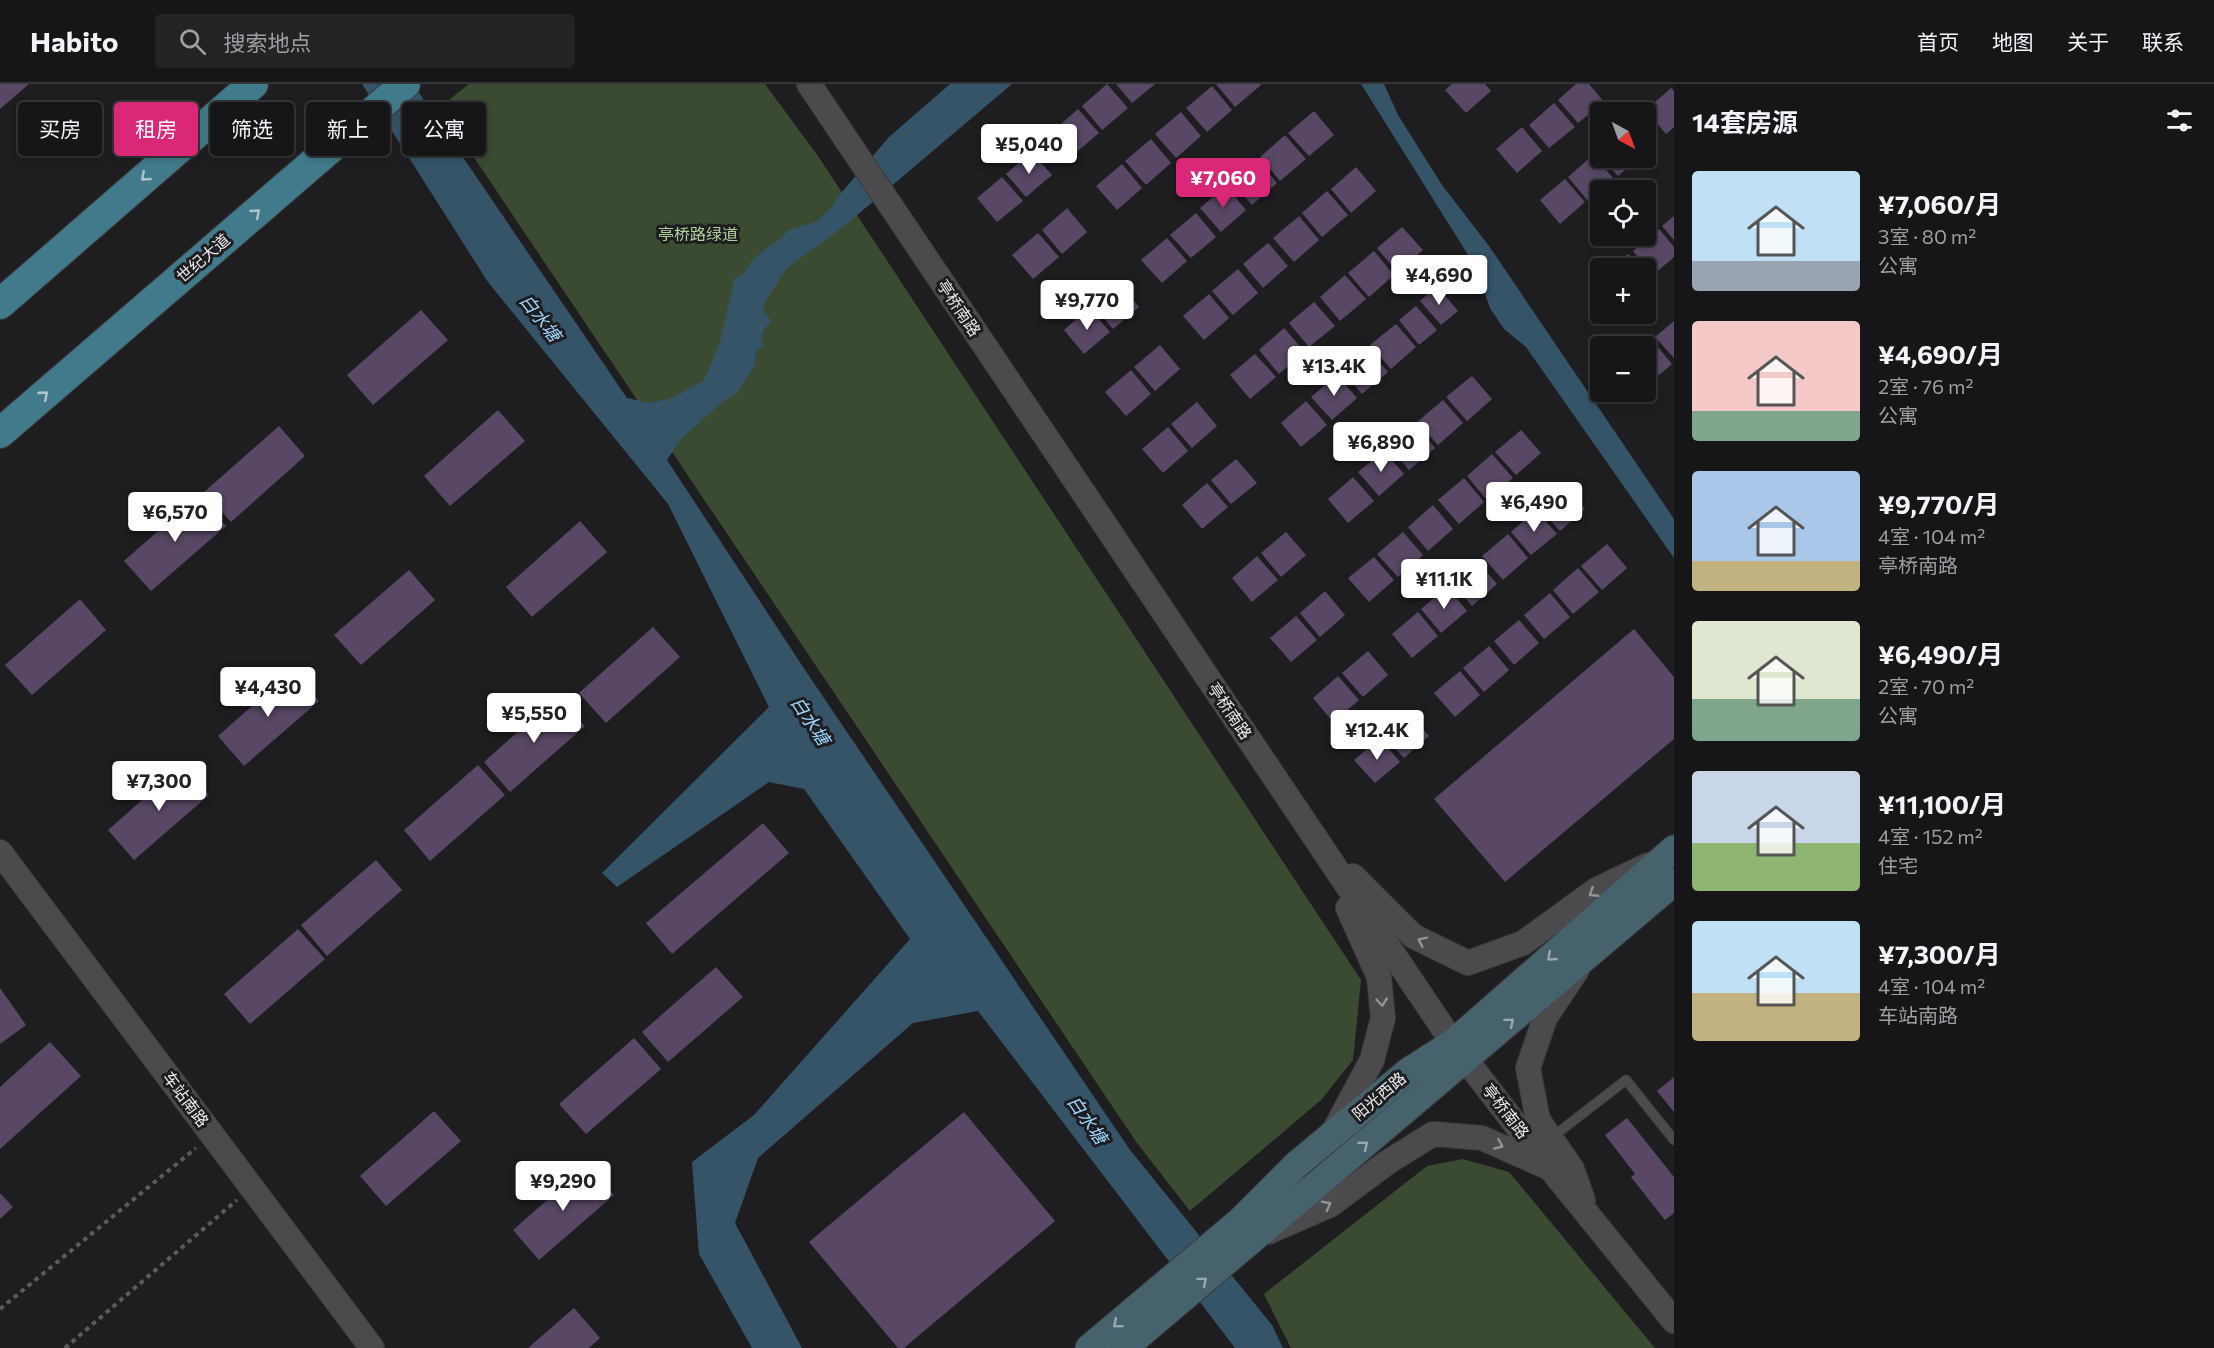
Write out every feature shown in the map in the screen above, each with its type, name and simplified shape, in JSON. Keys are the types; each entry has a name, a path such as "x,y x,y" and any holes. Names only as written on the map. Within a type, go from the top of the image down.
{"main road":[{"path":"0,303 252,84"},
{"name":"世纪大道","path":"0,433 405,84"},
{"name":"阳光西路","path":"1247,1229 1296,1165 1409,1071 1459,1051 1586,958 1671,863"},
{"name":"阳光西路","path":"1089,1348 1152,1310 1459,1051 1671,863"},
{"name":"阳光西路","path":"1124,1348 1152,1310"}],"street":[{"name":"亭桥南路","path":"809,84 1459,1051 1674,1321"},
{"path":"1312,833 1413,936 1468,963 1523,943 1596,890 1671,863"},
{"path":"1312,833 1379,978 1383,1018 1372,1060 1331,1136"},
{"name":"车站南路","path":"0,852 372,1348"},
{"path":"1586,958 1545,1018 1528,1068 1538,1120 1572,1169 1589,1216"},
{"path":"1247,1229 1330,1205 1388,1162 1433,1134 1482,1138 1551,1169"}],"lane":[{"path":"1551,1138 1626,1080 1674,1140"}],"path":[{"path":"0,1310 212,1134"},
{"path":"65,1348 253,1187"}],"green space":[{"name":"亭桥路绿道","path":"469,84 765,84 818,156 1361,980 1353,1060 1321,1100 1190,1211 1137,1143 473,156 486,156 486,102 446,102"},
{"path":"1463,1159 1509,1172 1655,1348 1291,1348 1264,1294 1427,1166"}],"water":[{"path":"362,84 413,84 425,102 402,102 402,147 390,128 390,102 373,102"},
{"name":"白水塘","path":"950,84 1012,84 843,227 787,268 764,303 763,310 771,321 763,331 761,340 764,345 756,352 755,365 737,393 721,403 681,439 667,460 807,673 1130,1150 1272,1325 1283,1348 1235,1348 978,1011 913,1023 758,1158 735,1223 802,1348 752,1348 699,1254 692,1162 754,1115 910,939 804,789 769,782 617,887 602,873 769,707 668,504 488,282 408,156 462,156 627,398 650,403 672,398 704,380 720,342 735,278 742,275 753,260 788,230 816,222 832,207 836,199 889,137"},
{"path":"1361,84 1384,84 1398,115 1442,185 1489,246 1590,395 1590,402 1595,402 1674,519 1674,558 1526,347 1504,329 1490,308 1475,266"}],"building":[{"path":"0,84 29,84 0,109"},
{"path":"1107,84 1128,108 1102,130 1082,106"},
{"path":"1116,84 1155,84 1132,103"},
{"path":"1216,84 1260,84 1261,85 1235,107"},
{"path":"1452,84 1485,84 1491,91 1466,113 1445,90"},
{"path":"1576,84 1589,84 1604,102 1590,102 1590,113 1578,123 1558,100"},
{"path":"1212,86 1232,110 1207,132 1186,108"},
{"path":"1671,88 1674,91 1674,127 1666,134 1656,122 1655,102"},
{"path":"1554,103 1575,127 1549,148 1529,125"},
{"path":"1078,109 1099,133 1073,155 1053,131"},
{"path":"1314,111 1334,135 1309,156 1288,133"},
{"path":"1181,112 1201,136 1176,158 1155,134"},
{"path":"1522,127 1542,151 1517,173 1496,149"},
{"path":"1285,135 1306,159 1280,181 1260,157"},
{"path":"1151,139 1171,163 1146,185 1125,161"},
{"path":"1031,152 1052,175 1026,197 1006,174"},
{"path":"1590,158 1590,168 1604,168 1614,179 1590,180 1590,199 1588,201 1568,177"},
{"path":"1257,160 1277,183 1252,205 1231,181"},
{"path":"1122,164 1142,188 1117,210 1096,186"},
{"path":"1356,167 1376,191 1351,213 1331,189"},
{"path":"1611,168 1627,168 1618,176"},
{"path":"1002,177 1023,201 997,222 977,198"},
{"path":"1565,179 1585,202 1560,224 1540,200"},
{"path":"1226,186 1246,210 1221,232 1200,208"},
{"path":"1327,191 1348,215 1322,237 1302,213"},
{"path":"1067,208 1087,232 1062,254 1042,230"},
{"path":"1196,213 1216,237 1191,258 1170,235"},
{"path":"1299,216 1319,240 1294,262 1273,238"},
{"path":"1674,216 1674,240 1662,226"},
{"path":"1402,227 1423,250 1397,272 1377,248"},
{"path":"1659,229 1674,247 1674,257 1656,272 1656,258 1639,258 1633,251 1639,246 1656,246 1656,232"},
{"path":"1038,233 1059,257 1033,279 1012,255"},
{"path":"1167,238 1187,261 1162,283 1141,260"},
{"path":"1268,243 1288,266 1263,288 1243,264"},
{"path":"1374,251 1394,275 1369,297 1348,273"},
{"path":"1238,269 1258,293 1233,315 1212,291"},
{"path":"1345,275 1366,299 1340,321 1320,297"},
{"path":"1118,283 1139,307 1113,329 1093,305"},
{"path":"1437,286 1458,311 1441,325 1420,301"},
{"path":"1209,294 1229,318 1204,340 1183,316"},
{"path":"1314,302 1335,326 1309,347 1289,323"},
{"path":"1416,306 1437,330 1419,345 1399,320"},
{"path":"1089,308 1110,332 1084,354 1064,330"},
{"path":"421,310 448,340 373,405 347,375"},
{"path":"1674,321 1674,358 1656,338"},
{"path":"1396,324 1416,347 1391,369 1370,345"},
{"path":"1284,328 1305,352 1279,374 1259,350"},
{"path":"1160,345 1180,369 1155,391 1134,367"},
{"path":"1656,345 1672,364 1656,377"},
{"path":"1367,348 1388,372 1362,394 1342,370"},
{"path":"1255,354 1276,377 1250,399 1230,375"},
{"path":"1131,370 1151,394 1126,416 1105,392"},
{"path":"1337,375 1357,398 1332,420 1311,397"},
{"path":"1472,376 1492,399 1467,421 1446,397"},
{"path":"1443,400 1463,423 1438,445 1417,422"},
{"path":"1306,401 1327,425 1301,447 1281,423"},
{"path":"1197,402 1217,426 1192,448 1171,424"},
{"path":"498,410 525,441 450,506 424,476"},
{"path":"1414,424 1435,448 1409,470 1389,446"},
{"path":"279,426 305,456 231,522 204,492"},
{"path":"1168,427 1188,451 1163,473 1142,449"},
{"path":"1521,430 1541,453 1516,475 1495,452"},
{"path":"1384,451 1404,474 1379,496 1358,472"},
{"path":"1492,454 1513,478 1487,500 1467,476"},
{"path":"1236,459 1257,483 1231,504 1211,480"},
{"path":"1353,477 1374,501 1348,523 1328,499"},
{"path":"1464,478 1484,502 1459,524 1438,500"},
{"path":"1207,483 1228,507 1202,529 1182,505"},
{"path":"1565,485 1585,509 1560,531 1539,507"},
{"path":"199,495 226,526 151,591 124,561"},
{"path":"1433,505 1453,529 1428,551 1408,527"},
{"path":"1536,510 1557,534 1531,555 1511,532"},
{"path":"580,521 607,552 532,617 506,587"},
{"path":"1286,532 1306,555 1281,577 1261,553"},
{"path":"1403,532 1423,555 1398,577 1377,554"},
{"path":"1508,534 1528,558 1503,580 1482,556"},
{"path":"1607,544 1627,568 1602,590 1581,566"},
{"path":"1257,556 1278,580 1252,602 1232,578"},
{"path":"1374,557 1394,580 1369,602 1348,578"},
{"path":"1477,561 1497,584 1472,606 1451,582"},
{"path":"1578,568 1599,592 1573,614 1553,590"},
{"path":"409,570 435,600 361,665 334,635"},
{"path":"1447,587 1467,611 1441,633 1421,609"},
{"path":"1325,591 1345,615 1320,637 1300,613"},
{"path":"1550,593 1570,617 1544,639 1524,615"},
{"path":"80,599 106,630 32,695 5,665"},
{"path":"1418,612 1438,636 1412,658 1392,634"},
{"path":"1296,616 1317,640 1291,662 1270,638"},
{"path":"1519,620 1539,643 1514,665 1494,641"},
{"path":"653,627 680,657 606,723 579,693"},
{"path":"1634,629 1674,677 1674,739 1505,882 1434,799"},
{"path":"1489,646 1509,670 1484,692 1463,668"},
{"path":"1368,651 1388,675 1363,697 1342,673"},
{"path":"292,671 319,701 244,766 218,736"},
{"path":"1460,671 1480,695 1455,717 1434,693"},
{"path":"1338,676 1359,700 1333,722 1313,698"},
{"path":"558,696 585,726 510,792 484,762"},
{"path":"1409,713 1429,736 1404,758 1383,735"},
{"path":"1380,738 1400,762 1375,783 1354,760"},
{"path":"183,764 209,795 134,860 108,830"},
{"path":"478,765 505,795 430,861 404,830"},
{"path":"763,823 789,853 672,954 646,923"},
{"path":"376,860 402,890 327,956 301,925"},
{"path":"298,929 325,959 250,1024 224,994"},
{"path":"716,967 743,997 668,1062 642,1032"},
{"path":"0,988 26,1025 0,1044"},
{"path":"634,1038 661,1069 586,1134 559,1104"},
{"path":"50,1042 81,1076 0,1149 0,1087"},
{"path":"1674,1077 1674,1112 1657,1091"},
{"path":"434,1111 461,1141 386,1206 360,1176"},
{"path":"964,1112 1055,1221 904,1348 898,1348 809,1242"},
{"path":"1627,1118 1674,1177 1674,1213 1665,1220 1631,1177 1635,1174 1605,1135"},
{"path":"587,1165 614,1195 539,1260 513,1230"},
{"path":"0,1193 13,1207 0,1219"},
{"path":"574,1308 600,1338 589,1348 528,1348"}]}
